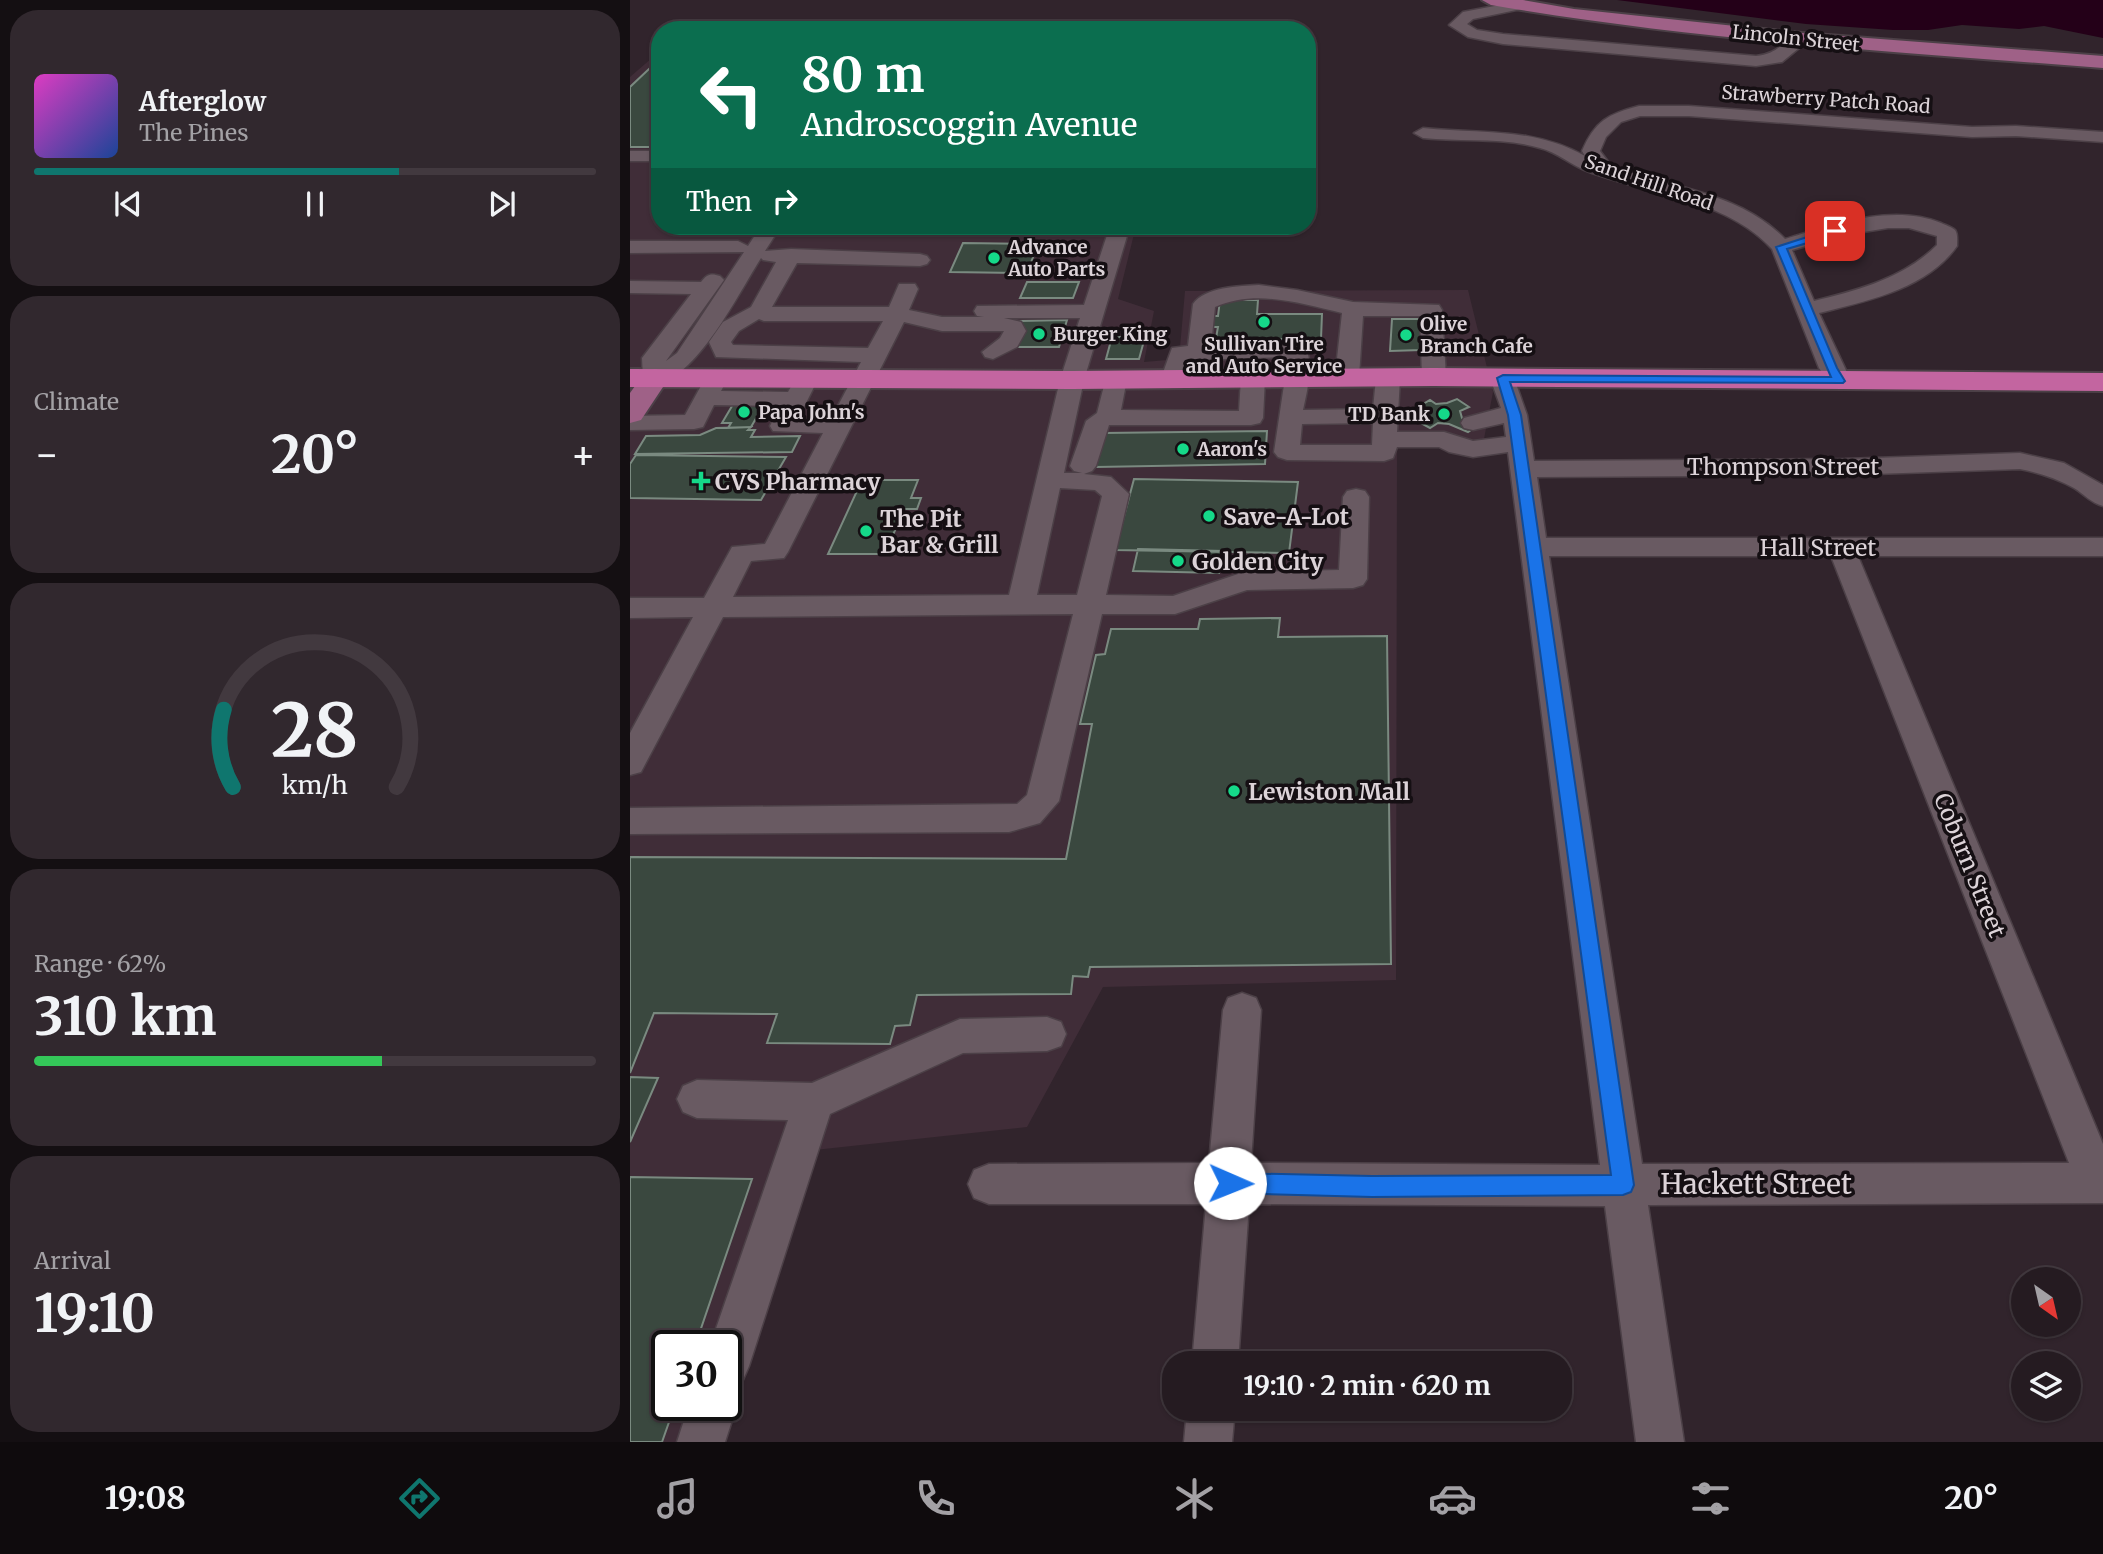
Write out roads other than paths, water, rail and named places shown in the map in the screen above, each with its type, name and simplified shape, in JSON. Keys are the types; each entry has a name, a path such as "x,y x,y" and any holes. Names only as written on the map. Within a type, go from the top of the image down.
{"highway":[{"path":"643,378 711,388 816,364 1072,380 1173,379 1293,400 1347,377 2103,382"}],"main road":[{"name":"Lincoln Street","path":"1491,0 1574,14 1802,39 2103,62"},
{"path":"630,414 643,378"}],"street":[{"path":"1521,5 1468,15 1458,21 1457,25 1465,32 1494,38 1762,61 1776,58 1802,39"},
{"path":"1574,14 1566,26 1575,44"},
{"name":"Strawberry Patch Road","path":"1605,171 1591,151 1592,144 1605,125 1617,116 1639,111 1689,111 1972,131 2103,137"},
{"name":"Sand Hill Road","path":"1423,132 1541,143 1561,148 1588,165 1721,208 1755,224 1781,247 1831,368 1839,381"},
{"path":"630,156 651,156"},
{"path":"1781,247 1835,231 1870,225 1922,223 1947,233 1947,246 1939,256 1918,269 1874,291 1807,310"},
{"path":"643,378 685,358 745,251 751,235"},
{"path":"643,378 654,358 707,288 762,235"},
{"path":"1021,604 1072,380 1117,235"},
{"path":"838,244 895,243"},
{"path":"630,247 920,260"},
{"path":"751,314 791,255"},
{"path":"630,287 707,288"},
{"path":"630,763 742,553 774,552 897,314 907,289"},
{"path":"1199,352 1204,304 1217,296 1242,292 1276,292 1353,309 1431,310 1434,377"},
{"path":"1347,377 1353,309"},
{"path":"945,317 1092,312"},
{"path":"838,426 782,426 816,364 724,352 720,342 724,333 734,322 751,314 897,314 945,317 1013,327 1015,331 1009,342 993,352"},
{"path":"1173,379 1180,353 1296,350 1287,452 1384,453 1388,378"},
{"path":"1503,378 1518,442 1660,1442"},
{"path":"1108,417 1115,379"},
{"path":"630,423 694,422 711,388"},
{"path":"1083,467 1098,421 1108,417 1251,418 1252,391"},
{"name":"Thompson Street","path":"1293,400 1384,428 1460,431 1458,447 1473,449 1518,442 1845,467 2020,461 2044,465 2070,475 2103,498"},
{"path":"630,821 1009,819 1028,814 1042,801 1116,494 1102,482 1049,480"},
{"path":"630,608 1175,605 1244,581 1353,579 1356,497"},
{"name":"Hall Street","path":"1533,547 2103,547"},
{"name":"Coburn Street","path":"1841,547 2100,1183"},
{"path":"1216,1351 1242,1010"},
{"path":"697,1099 814,1102 960,1036 1046,1034"},
{"path":"738,1330 814,1102"},
{"name":"Hackett Street","path":"989,1184 1230,1183 1372,1186 2100,1183"},
{"path":"701,1442 708,1421"},
{"path":"1209,1442 1210,1421"}],"place":[{"name":"Advance Auto Parts","path":"994,258"},
{"name":"Sullivan Tire and Auto Service","path":"1264,322"},
{"name":"Burger King","path":"1039,334"},
{"name":"Olive Branch Cafe","path":"1406,335"},
{"name":"Papa John's","path":"744,412"},
{"name":"TD Bank","path":"1444,414"},
{"name":"Aaron's","path":"1183,449"},
{"name":"CVS Pharmacy","path":"701,481"},
{"name":"Save-A-Lot","path":"1209,516"},
{"name":"The Pit Bar & Grill","path":"866,531"},
{"name":"Golden City","path":"1178,561"},
{"name":"Lewiston Mall","path":"1234,791"}]}
